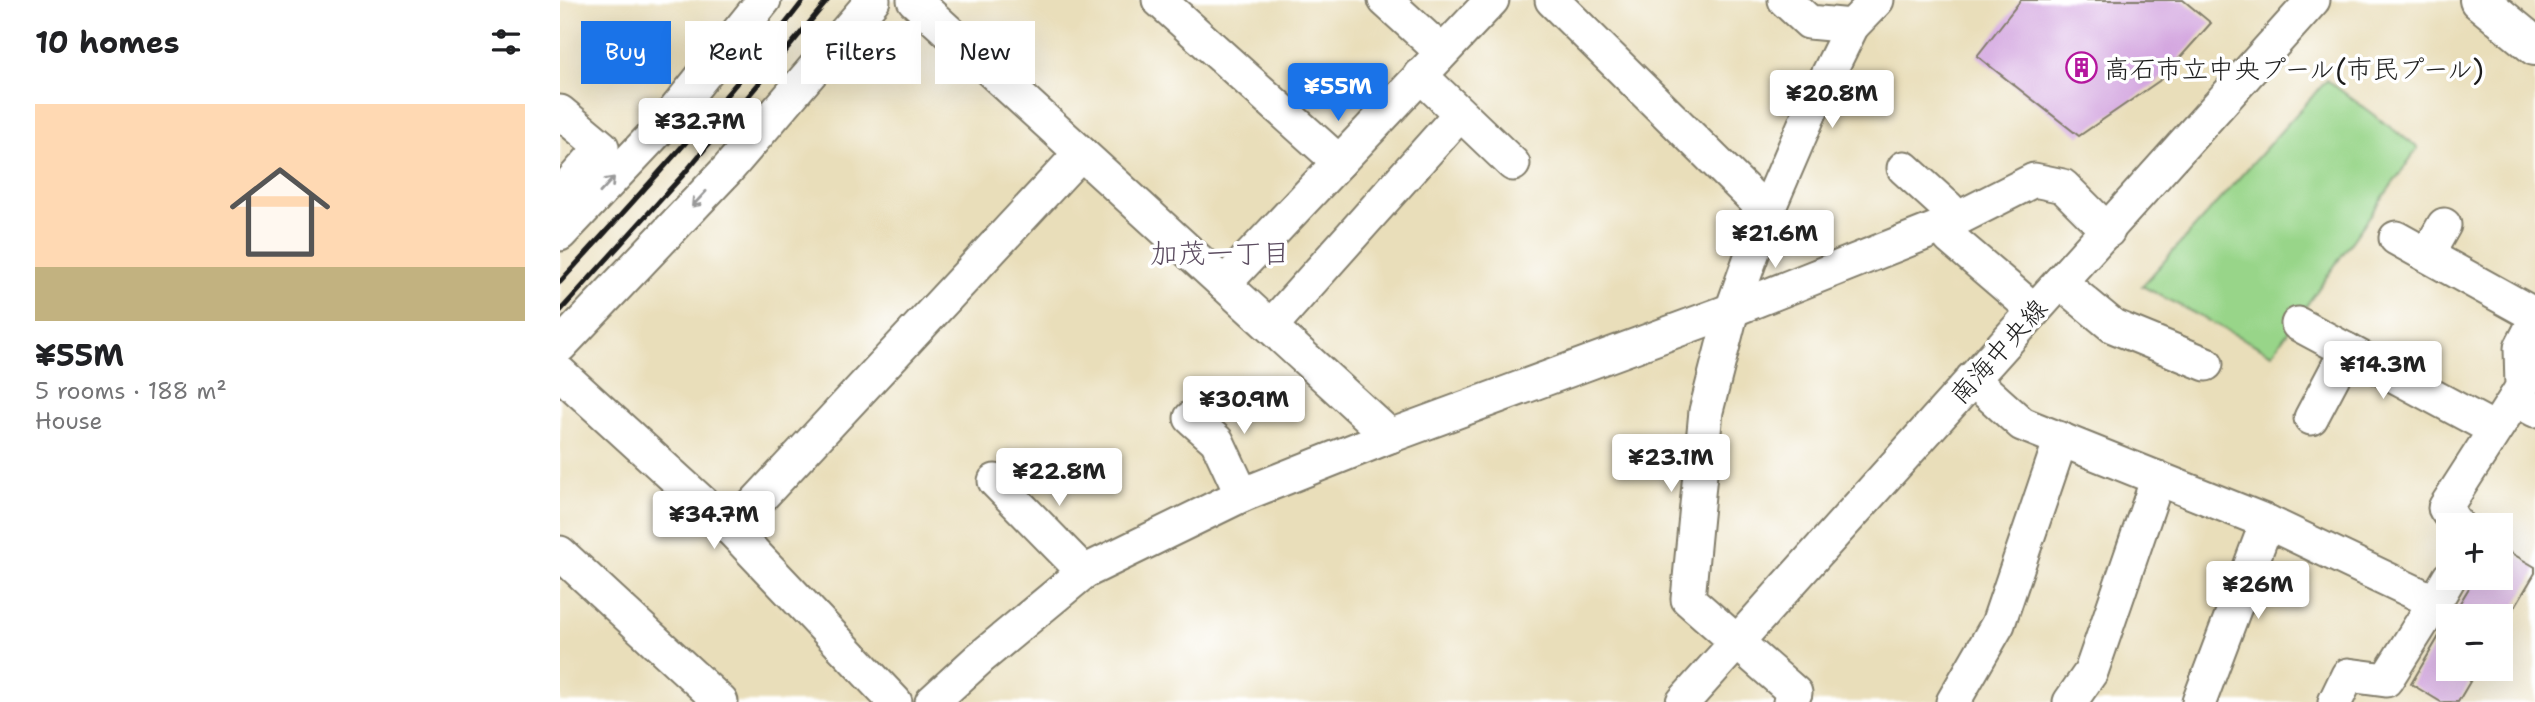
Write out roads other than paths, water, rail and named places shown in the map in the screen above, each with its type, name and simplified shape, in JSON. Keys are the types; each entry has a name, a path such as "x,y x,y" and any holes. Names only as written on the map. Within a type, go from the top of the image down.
{"main road":[{"path":"2479,0 2535,46"}],"street":[{"path":"560,234 665,122 764,0"},
{"path":"560,346 728,169 873,0"},
{"path":"914,0 1391,436"},
{"path":"1159,0 1339,162"},
{"path":"1385,0 1431,63 1460,114 1513,164"},
{"path":"1224,284 1492,0"},
{"path":"1552,0 1767,212"},
{"path":"1785,0 1809,22 1852,26"},
{"path":"1790,702 1796,693 1688,599 1706,411 1732,310 1767,212 1852,26 1877,0"},
{"name":"南海中央線","path":"1683,702 2313,0"},
{"path":"560,112 602,147 560,195"},
{"path":"1270,327 1460,114"},
{"path":"731,529 1081,153"},
{"path":"1904,168 1948,208 1950,238 2034,310"},
{"path":"932,702 980,658 1084,572 1242,495 1391,436 1732,310 1950,222 2034,180 2063,186 2108,231"},
{"path":"2427,255 2444,225"},
{"path":"2396,238 2535,315"},
{"path":"2060,282 2113,327 2206,364"},
{"path":"2449,513 2445,508 2494,429 2525,405 2521,348 2535,321"},
{"path":"2298,324 2494,429"},
{"path":"2311,418 2347,351"},
{"path":"560,373 731,529 895,702"},
{"path":"1972,379 2021,424 2436,588"},
{"path":"1191,418 1217,441 1242,495"},
{"path":"1953,702 1998,624 2061,439"},
{"path":"2070,702 2091,672 2158,478"},
{"path":"995,481 1084,572"},
{"path":"2199,702 2267,522"},
{"path":"560,553 721,702"},
{"path":"2335,702 2348,675 2386,680 2442,590"}],"railway":[{"path":"560,282 716,108 804,0"},
{"path":"560,311 683,175 828,0"}],"place":[{"name":"高石市立中央プール(市民プール)","path":"2081,68"}],"district":[{"name":"加茂一丁目","path":"1220,253"}]}
